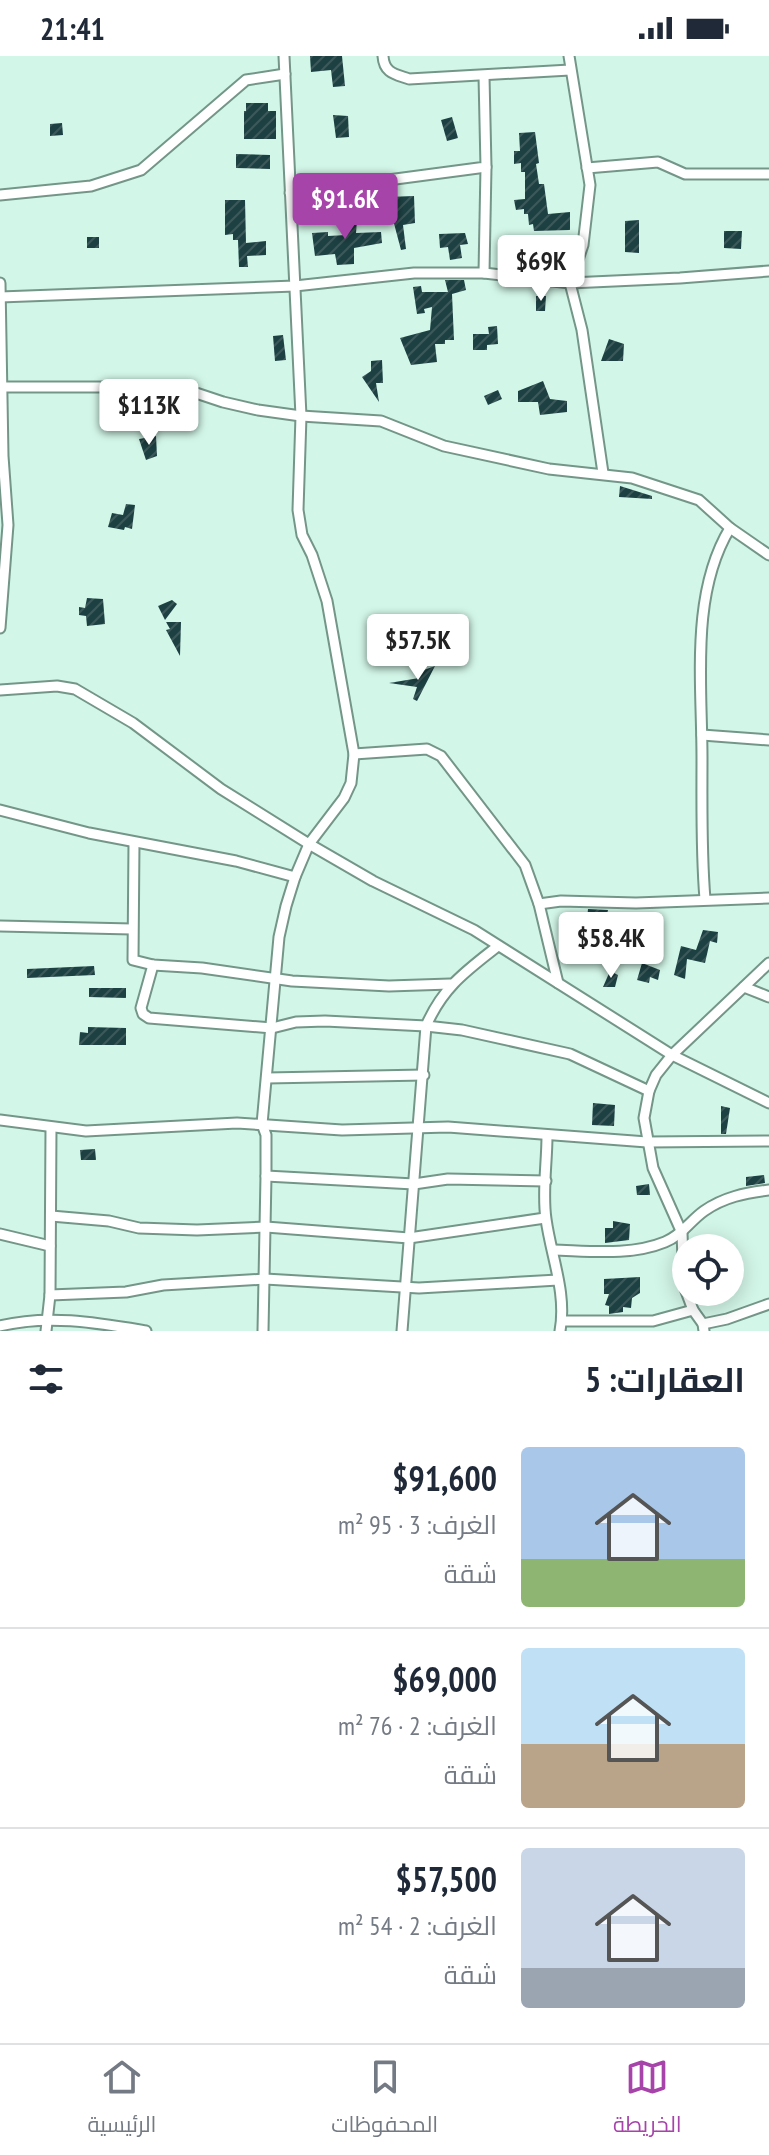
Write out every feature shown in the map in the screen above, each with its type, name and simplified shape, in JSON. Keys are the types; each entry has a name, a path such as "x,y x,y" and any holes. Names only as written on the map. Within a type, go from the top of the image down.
{"street":[{"path":"263,1331 266,1135 262,1124 279,937 295,877 309,844 344,798 351,783 354,754 327,601 302,535 298,510 301,416 284,56"},
{"path":"383,56 383,65 389,73 409,79 570,70"},
{"path":"569,56 590,185 583,245 570,283 582,330 603,473"},
{"path":"0,195 91,186 141,170 246,80 285,74"},
{"path":"484,76 484,273"},
{"path":"587,168 658,162 685,174 769,174"},
{"path":"290,193 486,167"},
{"path":"0,297 295,286 414,273 484,273 570,283 769,271"},
{"path":"0,283 3,491 8,525 0,628"},
{"path":"0,387 178,387 223,402 301,416 381,421 444,446 549,469 632,478 699,500 730,528 769,555"},
{"path":"705,899 700,847 702,640 708,587 716,554 730,528"},
{"path":"0,690 57,686 75,689 133,723 221,789 309,844 373,881 474,930 672,1055 769,1103"},
{"path":"702,735 769,740"},
{"path":"354,754 427,749 441,756 525,865 539,904 558,983"},
{"path":"0,810 134,843 236,861 295,877"},
{"path":"134,843 133,960 153,965 275,978 389,986 450,984"},
{"path":"539,904 561,901 636,903 769,898"},
{"path":"0,926 132,929"},
{"path":"402,1331 426,1026 450,984 498,946"},
{"path":"769,963 672,1055 656,1075 649,1091 644,1118 647,1142 663,1196 682,1233 684,1286 703,1327 769,1304"},
{"path":"153,965 141,1008 149,1018 272,1028 296,1022 325,1021 426,1026 491,1035 570,1054 649,1091"},
{"path":"744,987 769,997"},
{"path":"267,1078 424,1075"},
{"path":"0,1120 86,1131 185,1124 262,1124 342,1130 483,1129 647,1142 769,1141"},
{"path":"46,1326 50,1295 51,1128"},
{"path":"547,1136 545,1218 558,1280 561,1326 653,1321 693,1310"},
{"path":"266,1176 414,1184 448,1179 546,1181"},
{"path":"553,1250 623,1251 663,1243 682,1233 703,1212 725,1199 769,1190"},
{"path":"51,1216 109,1221 139,1228 197,1230 266,1227 409,1238 545,1218"},
{"path":"0,1234 50,1246"},
{"path":"50,1295 126,1292 163,1285 265,1279 404,1288 558,1280"},
{"path":"0,1326 95,1323 146,1331"}],"building":[{"path":"310,56 342,56 345,86 333,87 331,70 311,72"},
{"path":"246,103 268,103 268,111 276,111 276,139 244,139"},
{"path":"333,115 348,116 349,137 336,138"},
{"path":"452,117 458,138 447,141 441,120"},
{"path":"62,123 63,135 50,136 50,124"},
{"path":"535,132 539,184 544,184 548,214 570,212 570,230 534,231 524,209 516,210 514,200 525,199 525,172 521,172 521,163 514,164 514,151 520,151 519,133"},
{"path":"236,154 270,155 270,169 236,168"},
{"path":"414,196 415,223 403,225 406,249 401,250 387,197"},
{"path":"225,200 245,200 246,243 266,241 266,255 247,256 248,267 239,267 238,240 233,240 233,234 225,235"},
{"path":"348,209 358,209 356,233 381,232 382,243 354,248 354,264 337,265 335,254 315,256 312,233 346,235"},
{"path":"639,220 639,253 625,252 625,221"},
{"path":"724,231 742,231 741,249 724,248"},
{"path":"465,233 468,244 460,245 462,258 450,260 448,247 440,248 439,234"},
{"path":"87,237 99,237 99,248 87,248"},
{"path":"445,280 464,280 466,290 452,294 454,340 435,344 437,362 411,365 400,338 430,330 432,307 424,309 425,313 417,314 413,287 421,286 422,292 448,292"},
{"path":"536,296 546,296 545,311 536,311"},
{"path":"497,326 498,344 487,345 487,350 473,350 473,334 489,334 488,327"},
{"path":"283,335 286,360 275,361 273,336"},
{"path":"609,339 624,344 623,361 601,361"},
{"path":"382,360 383,383 376,383 379,402 362,377 371,371 371,361"},
{"path":"543,381 550,399 567,401 567,412 540,415 538,402 518,402 518,391"},
{"path":"498,390 502,399 488,405 484,396"},
{"path":"156,436 157,456 146,460 139,439"},
{"path":"620,486 652,496 652,499 619,497"},
{"path":"126,504 135,505 132,529 108,527 112,513 123,515"},
{"path":"87,598 103,599 105,624 87,626 86,616 79,615 79,607 85,608"},
{"path":"172,600 177,604 165,620 158,606"},
{"path":"166,622 181,622 180,656 166,630 170,629"},
{"path":"435,666 417,701 413,699 417,687 389,683 419,678 421,671"},
{"path":"588,909 608,910 604,930 586,929"},
{"path":"703,930 718,932 717,943 710,941 705,963 687,959 685,979 674,975 681,946 696,950"},
{"path":"642,963 660,970 658,980 650,977 649,983 637,980"},
{"path":"94,966 95,975 27,978 27,969"},
{"path":"610,971 618,975 615,987 603,987"},
{"path":"89,988 126,988 126,998 89,997"},
{"path":"88,1027 126,1028 126,1045 79,1045 80,1032 88,1033"},
{"path":"593,1103 615,1105 614,1126 592,1125"},
{"path":"721,1106 730,1108 726,1134 721,1134"},
{"path":"95,1149 96,1160 81,1160 80,1150"},
{"path":"764,1175 765,1183 746,1186 746,1177"},
{"path":"649,1184 650,1195 637,1195 636,1186"},
{"path":"613,1221 630,1224 629,1240 605,1243 605,1228 613,1228"},
{"path":"640,1277 640,1293 632,1298 631,1308 623,1307 623,1312 609,1314 609,1306 605,1305 609,1294 604,1294 604,1279"}]}
